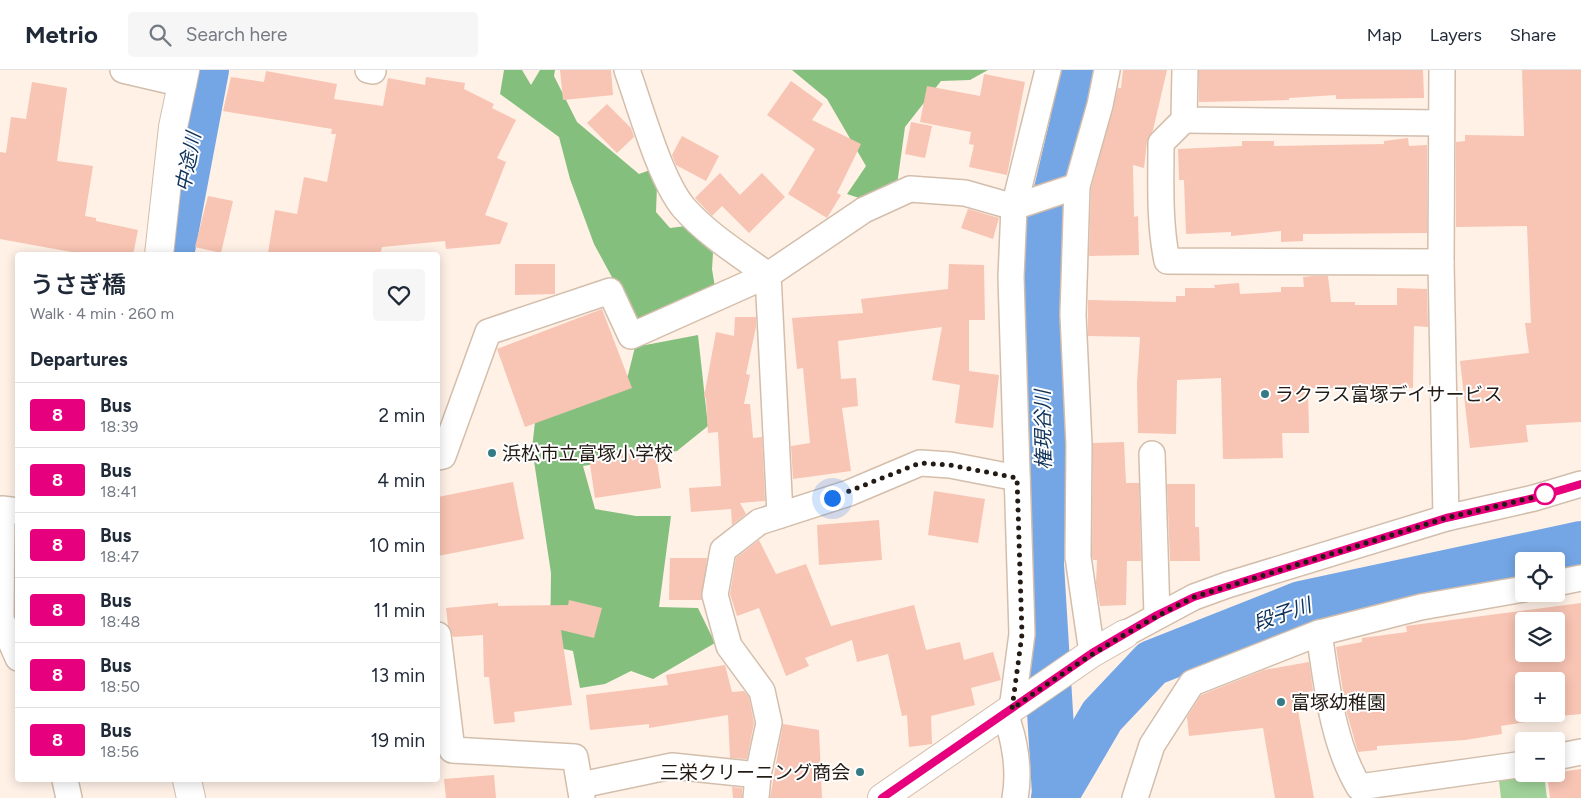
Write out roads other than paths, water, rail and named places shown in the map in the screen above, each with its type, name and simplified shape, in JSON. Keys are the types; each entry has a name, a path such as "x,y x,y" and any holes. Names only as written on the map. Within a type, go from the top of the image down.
{"street":[{"path":"124,70 184,77 174,127 159,252"},
{"path":"627,70 663,172 683,206 709,233 768,275"},
{"path":"1015,798 1017,788 1014,707 1022,634 1011,277 1020,205 1048,70"},
{"path":"1086,657 1078,556 1079,445 1073,315 1072,187 1100,105 1107,70"},
{"path":"1185,70 1184,120 1161,143 1160,204 1163,243 1167,261 1441,262"},
{"path":"1442,70 1441,262 1446,518"},
{"path":"1184,120 1441,123"},
{"path":"440,457 443,456 488,332 610,291 631,336 768,275 864,210 910,190 965,193 1020,205 1072,187"},
{"path":"768,275 780,515"},
{"path":"1152,454 1157,615"},
{"path":"440,651 452,750 575,757 582,792 672,766 757,786 769,723 762,691 729,646 715,595 723,550 759,522 849,493 920,463 950,465 1017,478"},
{"path":"882,798 1086,657 1157,615 1194,597 1226,585 1446,518 1548,494 1581,484"},
{"path":"1548,494 1581,495"},
{"path":"7,509 2,619 15,651"},
{"path":"1565,581 1581,578"},
{"path":"1135,798 1152,745 1192,683 1319,633 1420,607 1515,591"},
{"path":"1319,633 1332,714 1353,776 1360,787 1515,765"},
{"path":"1565,755 1581,752"},
{"path":"65,782 69,798"},
{"path":"187,782 191,798"}],"waterway":[{"name":"中途川","path":"172,252 206,70"},
{"name":"権現谷川","path":"1055,794 1041,565 1044,463 1039,355 1039,266 1073,122 1078,70"},
{"name":"段子川","path":"1054,798 1102,716 1152,663 1301,604 1581,544"}],"place":[{"name":"ラクラス富塚デイサービス","path":"1265,394"},
{"name":"浜松市立富塚小学校","path":"492,453"},
{"name":"富塚幼稚園","path":"1281,702"},
{"name":"三栄クリーニング商会","path":"860,772"}]}
